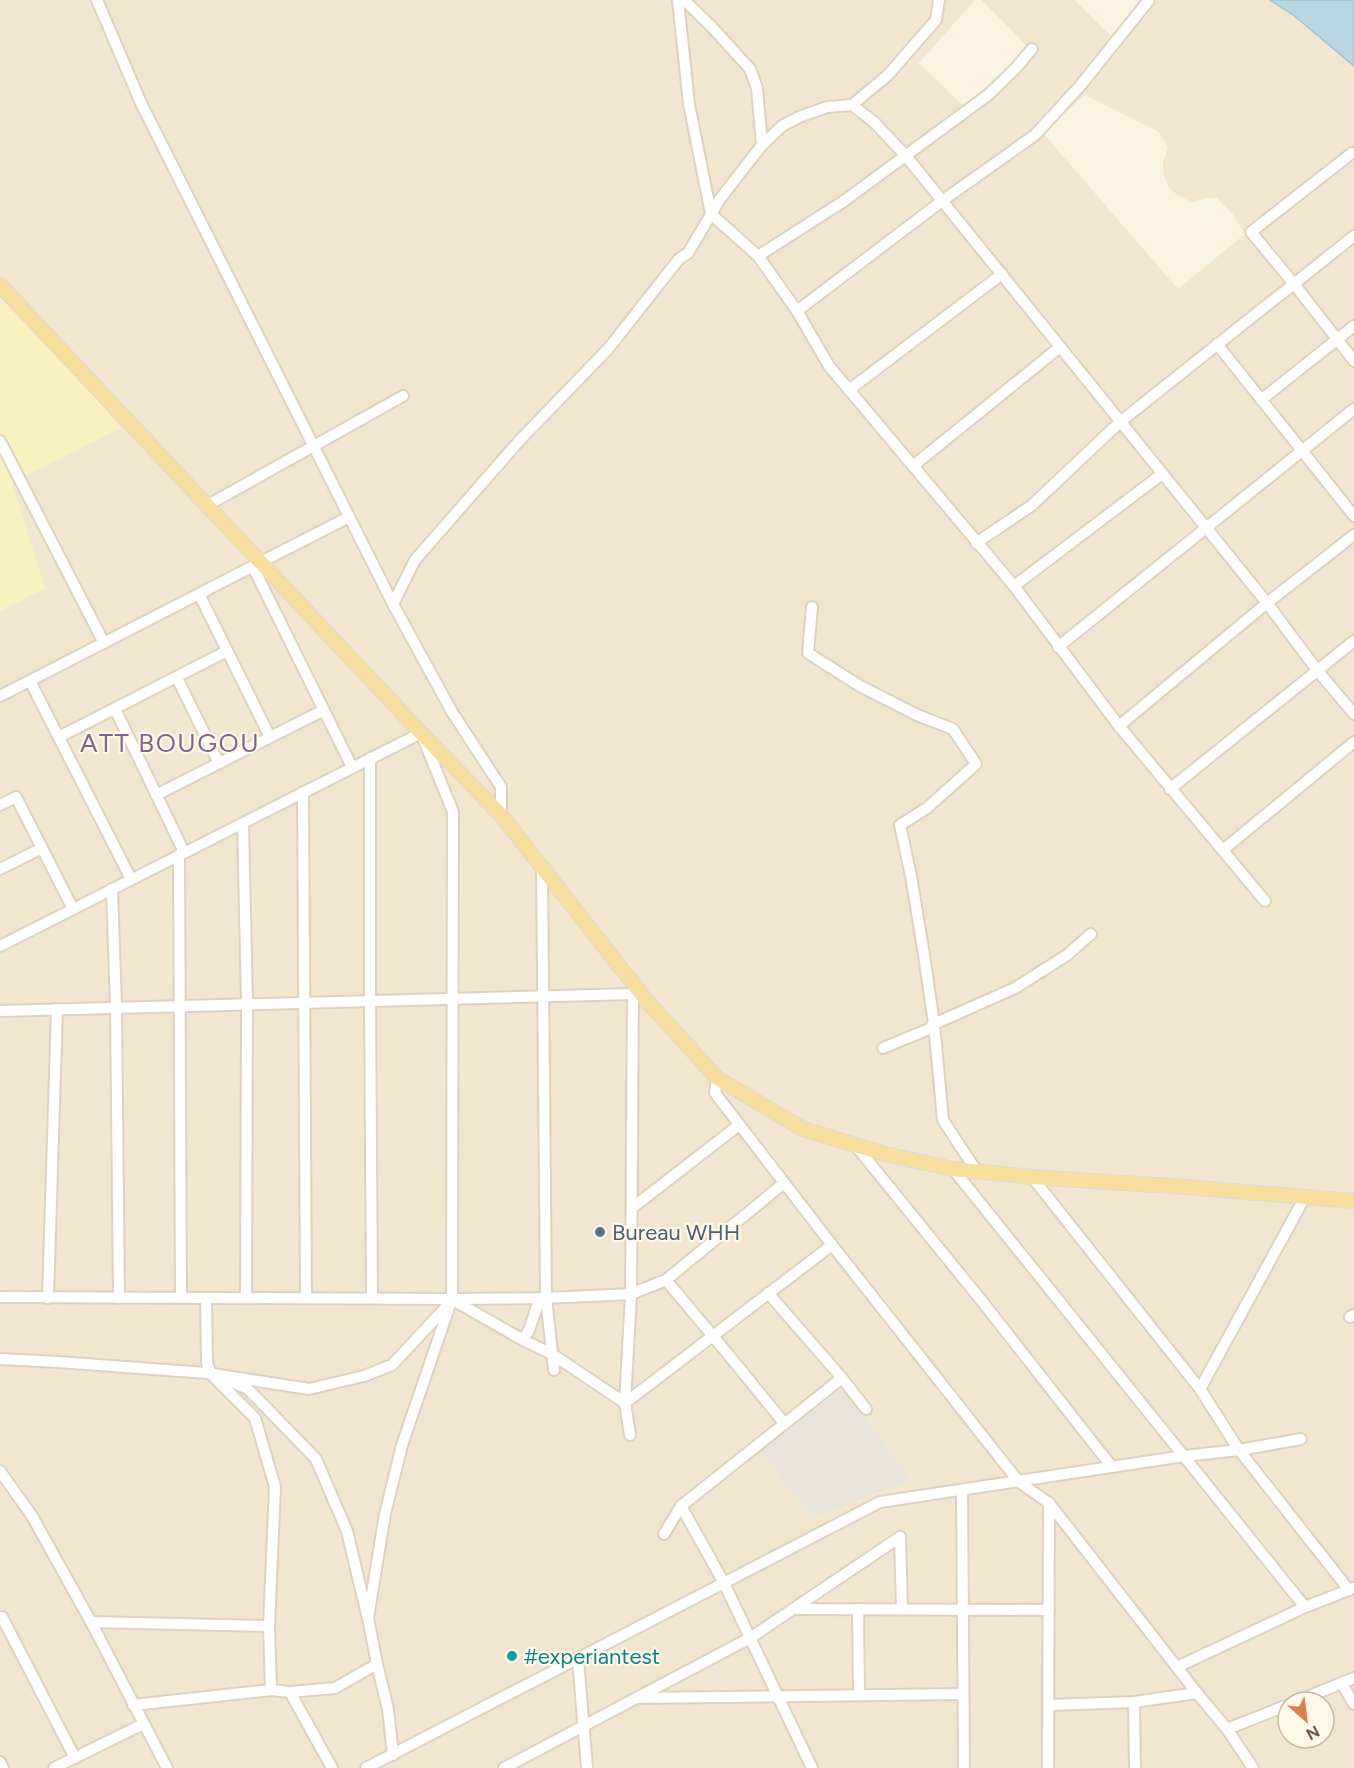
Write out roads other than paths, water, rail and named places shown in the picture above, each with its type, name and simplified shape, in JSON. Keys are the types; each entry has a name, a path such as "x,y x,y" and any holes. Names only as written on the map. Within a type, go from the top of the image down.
{"main road":[{"path":"0,285 208,505 258,565 501,815 632,988 646,1000 717,1078 803,1129 885,1154 953,1169 1032,1178 1354,1201"}],"street":[{"path":"97,0 141,103 393,604 452,712 501,787 501,815"},
{"path":"678,0 689,105 711,214 758,256 797,311 829,366 1014,586 1119,726 1265,901"},
{"path":"684,0 750,69 757,88 762,145"},
{"path":"393,604 415,560 519,441 608,349 679,259 688,253 738,174 762,145 782,126 799,117 827,107 852,105 888,75 936,20 939,0"},
{"path":"797,311 942,201 1035,135 1080,86 1149,0"},
{"path":"758,256 844,201 988,95 1032,49"},
{"path":"852,105 874,122 906,156 1354,714"},
{"path":"1352,153 1251,232 1354,361"},
{"path":"976,543 1031,506 1120,422 1354,236"},
{"path":"849,390 1002,274"},
{"path":"1262,400 1354,326"},
{"path":"1217,344 1354,516"},
{"path":"913,466 1060,347"},
{"path":"208,505 403,396"},
{"path":"1058,647 1354,409"},
{"path":"0,441 4,460 104,643"},
{"path":"1014,586 1162,474"},
{"path":"0,696 349,517"},
{"path":"1119,726 1267,603 1354,535"},
{"path":"258,565 352,767"},
{"path":"199,594 270,737"},
{"path":"812,607 808,653 860,686 917,715 953,729 976,764 927,808 900,825 918,916 934,1024 943,1120 977,1172"},
{"path":"1170,789 1354,641"},
{"path":"59,737 227,651"},
{"path":"177,678 219,763"},
{"path":"30,681 131,879"},
{"path":"115,709 181,854 179,1006 181,1298"},
{"path":"156,795 324,710"},
{"path":"0,946 421,733 453,812 452,1299 402,1445 385,1514 368,1618"},
{"path":"1223,850 1354,742"},
{"path":"370,758 372,1298"},
{"path":"303,792 306,1298"},
{"path":"0,805 16,798 73,909"},
{"path":"243,823 247,1004 246,1298"},
{"path":"0,869 42,848"},
{"path":"542,867 543,1298 554,1370"},
{"path":"112,889 116,1007 119,1298"},
{"path":"883,1048 1015,988 1067,955 1091,933"},
{"path":"0,1011 543,996 632,988 631,1294 625,1403 630,1435"},
{"path":"48,1298 57,1009"},
{"path":"717,1078 715,1093 832,1245 1019,1482 1049,1503 1197,1694 1227,1728 1250,1766"},
{"path":"632,1208 740,1125"},
{"path":"856,1146 1112,1467"},
{"path":"953,1169 1305,1607"},
{"path":"1032,1178 1200,1389 1239,1450 1351,1589 1305,1607 1177,1667"},
{"path":"0,1297 452,1299 631,1294 666,1280 784,1183"},
{"path":"1200,1389 1305,1197"},
{"path":"625,1403 832,1245"},
{"path":"666,1280 784,1423"},
{"path":"768,1293 866,1409"},
{"path":"206,1298 207,1363 211,1374 255,1418 274,1487 269,1626 271,1690"},
{"path":"523,1340 543,1298"},
{"path":"452,1299 523,1340 552,1353 625,1403"},
{"path":"0,1359 211,1374 309,1389 364,1376 393,1365 452,1299"},
{"path":"211,1374 248,1389 316,1459 347,1531 388,1709 393,1755"},
{"path":"664,1534 681,1506 842,1378"},
{"path":"366,1768 880,1502 1301,1439"},
{"path":"0,1472 32,1516 91,1622 167,1768"},
{"path":"962,1490 964,1768"},
{"path":"1048,1768 1049,1503"},
{"path":"681,1506 724,1583 780,1696 812,1768"},
{"path":"504,1768 750,1638 900,1537 902,1609"},
{"path":"793,1609 1049,1610"},
{"path":"858,1609 859,1695"},
{"path":"2,1617 75,1758"},
{"path":"91,1622 269,1626"},
{"path":"578,1659 587,1768"},
{"path":"133,1705 271,1690 291,1692 335,1688 377,1664"},
{"path":"1327,1690 1354,1678"},
{"path":"1342,1684 1354,1704"},
{"path":"291,1692 332,1768"},
{"path":"634,1698 963,1694"},
{"path":"1048,1705 1134,1702 1197,1694"},
{"path":"1134,1702 1135,1768"},
{"path":"1227,1728 1276,1710"},
{"path":"54,1768 144,1724"},
{"path":"0,1762 3,1768"}],"water":[{"path":"1270,0 1354,0 1354,66 1292,14"}],"place":[{"name":"Bureau WHH","path":"600,1232"},
{"name":"#experiantest","path":"512,1656"}],"district":[{"name":"ATT BOUGOU","path":"170,743"}]}
